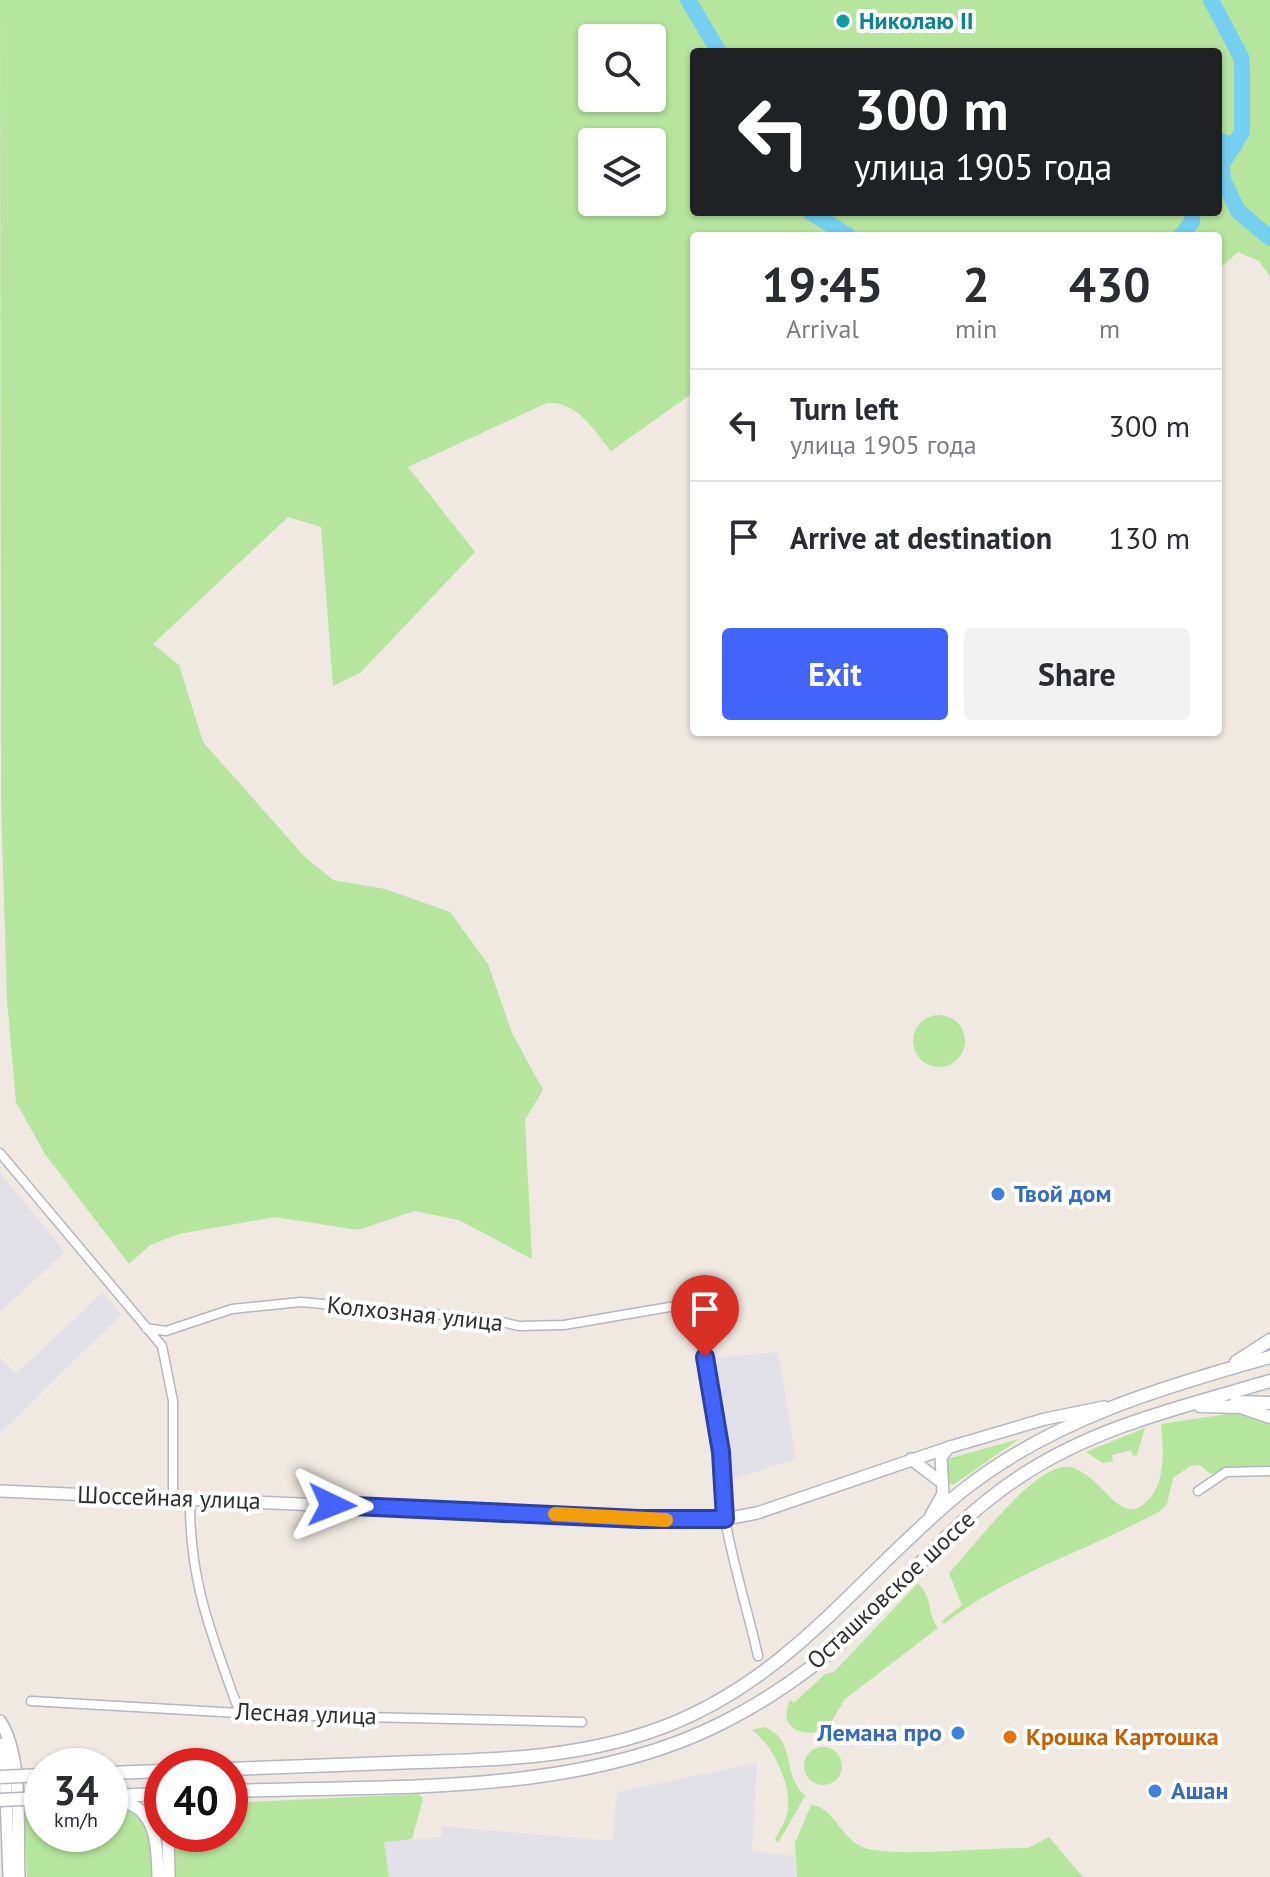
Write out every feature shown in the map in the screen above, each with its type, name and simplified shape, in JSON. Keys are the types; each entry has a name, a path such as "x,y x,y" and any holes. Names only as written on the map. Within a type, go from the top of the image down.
{"main road":[{"path":"1204,1376 1241,1360 1270,1340"},
{"path":"1204,1376 1270,1357"},
{"name":"Осташковское шоссе","path":"248,1768 518,1759 609,1744 667,1726 713,1705 800,1646 922,1526 1004,1460 1117,1405 1204,1376"},
{"path":"1165,1410 1270,1381"},
{"path":"1165,1410 1270,1403"},
{"path":"1213,1405 1241,1407 1270,1417"},
{"name":"Осташковское шоссе","path":"248,1791 523,1778 620,1761 674,1743 721,1723 815,1664 938,1543 1016,1479 1061,1451 1165,1410"},
{"path":"0,1777 24,1776"},
{"path":"0,1800 24,1799"}],"street":[{"path":"0,1153 162,1346"},
{"name":"Колхозная улица","path":"146,1328 166,1331 232,1309 301,1302 488,1319 519,1326 564,1325 687,1304 700,1331 711,1382 725,1519"},
{"path":"166,1331 162,1346 173,1401 173,1499"},
{"name":"Шоссейная улица","path":"0,1491 639,1519 725,1519 757,1513 911,1459 1045,1419 1117,1405"},
{"path":"922,1526 943,1494 941,1457 950,1447"},
{"path":"911,1459 941,1482"},
{"path":"1198,1491 1226,1472 1270,1471"},
{"path":"190,1500 189,1547 199,1600 239,1711"},
{"path":"725,1519 758,1656"},
{"name":"Лесная улица","path":"31,1701 582,1722"},
{"path":"0,1721 11,1745 14,1764 19,1877"},
{"path":"0,1744 5,1768 9,1877"},
{"path":"128,1802 148,1815 156,1838 158,1877"},
{"path":"168,1852 169,1877"}],"shaded area":[{"path":"0,1173 65,1252 0,1312"},
{"path":"103,1292 121,1315 0,1433 0,1358 16,1374"},
{"path":"778,1352 796,1459 728,1481 713,1358"},
{"path":"757,1763 752,1851 794,1856 797,1877 389,1877 384,1842 442,1837 442,1827 612,1841 617,1792"}],"green space":[{"path":"0,0 1270,0 1270,277 1259,261 1238,252 1222,266 1222,232 690,232 690,395 611,451 576,412 547,403 408,467 475,552 360,673 333,686 321,527 288,517 153,644 179,665 203,742 304,856 333,880 385,889 450,912 488,964 512,1033 543,1090 525,1120 532,1259 459,1220 414,1211 358,1230 275,1217 179,1234 150,1245 129,1264 45,1154 16,1102 7,1000 1,801"},
{"path":"939,1015 957,1023 965,1041 957,1059 939,1067 921,1059 913,1041 921,1023"},
{"path":"1234,1413 1270,1423 1270,1468 1246,1466 1210,1474 1200,1465 1190,1466 1173,1478 1167,1504 1160,1511 996,1590 944,1624 942,1621 962,1605 949,1573 1004,1510 1039,1479 1055,1469 1069,1467 1091,1478 1119,1505 1136,1509 1146,1502 1158,1483 1163,1460 1161,1424"},
{"path":"1145,1428 1137,1455 1133,1456 1131,1450 1112,1455 1113,1461 1103,1463 1086,1452"},
{"path":"1019,1439 953,1485 946,1483 943,1467 947,1459"},
{"path":"918,1583 926,1595 938,1628 845,1699 827,1729 809,1733 790,1725 787,1710 790,1700 794,1703 825,1674 834,1672"},
{"path":"764,1727 781,1740 793,1778 805,1796 778,1843 775,1839 786,1817 788,1799 779,1765 752,1730"},
{"path":"823,1747 837,1752 842,1766 837,1780 823,1785 809,1780 804,1766 809,1752"},
{"path":"419,1794 423,1799 412,1839 384,1842 389,1877 173,1877 174,1852 248,1852 248,1802"},
{"path":"811,1805 827,1812 853,1841 873,1850 929,1852 1028,1848 1049,1837 1083,1877 797,1877 795,1843"},
{"path":"128,1811 144,1824 144,1852 153,1852 153,1877 27,1877 26,1852 128,1852"}],"waterway":[{"path":"688,0 717,48"},
{"path":"1211,0 1241,57 1242,68 1242,132 1222,164 1223,180 1238,211 1270,238"},
{"path":"1222,142 1234,146"},
{"path":"816,216 842,232"},
{"path":"1184,232 1192,222 1192,216"}],"slow traffic":[{"path":"555,1514 666,1520"}],"place":[{"name":"Николаю II","path":"843,21"},
{"name":"Твой дом","path":"998,1194"},
{"name":"Лемана про","path":"958,1733"},
{"name":"Крошка Картошка","path":"1010,1737"},
{"name":"Ашан","path":"1155,1791"}],"route":[{"path":"332,1505 639,1519 725,1519 721,1452 705,1357"}]}
